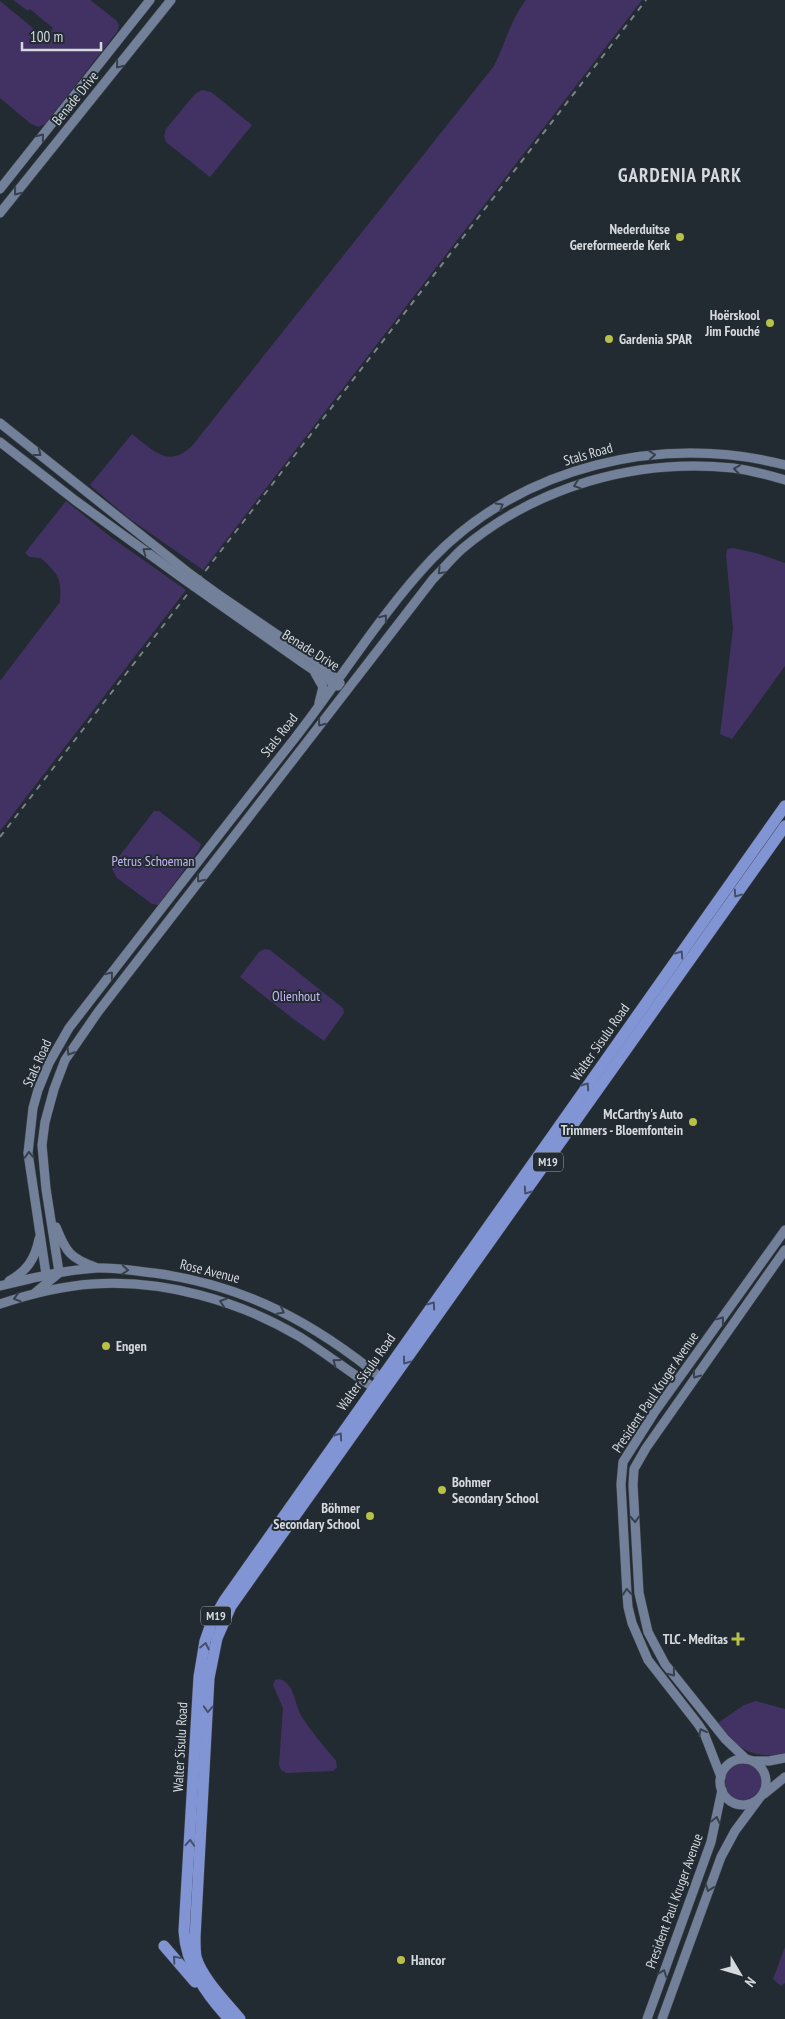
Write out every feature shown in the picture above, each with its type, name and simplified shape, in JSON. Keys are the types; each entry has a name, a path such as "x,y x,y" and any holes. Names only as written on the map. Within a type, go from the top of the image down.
{"highway":[{"name":"Walter Sisulu Road","path":"229,2019 210,1998 192,1966 186,1936 204,1678 225,1609 332,1454 544,1157 585,1109 706,938 785,806"},
{"name":"Walter Sisulu Road","path":"544,1157 575,1102 696,931 785,826"},
{"path":"696,931 706,938"},
{"path":"620,1038 630,1046"},
{"path":"575,1102 585,1109"},
{"name":"Walter Sisulu Road","path":"200,1738 196,1955 206,1975 240,2019"},
{"path":"196,1910 186,1936 196,1955"},
{"path":"164,1946 210,1998"}],"street":[{"name":"Benade Drive","path":"0,189 150,0"},
{"name":"Benade Drive","path":"0,213 171,0"},
{"name":"Benade Drive","path":"0,423 72,480 188,577"},
{"path":"9,449 18,438"},
{"name":"Benade Drive","path":"0,442 64,491 188,577 303,663 330,681 336,682"},
{"name":"Stals Road","path":"49,1277 40,1234 28,1153 33,1108 49,1063 69,1028 87,1004 282,755 411,584 452,540 490,512 541,484 589,466 632,456 706,452 758,458 785,465"},
{"name":"Stals Road","path":"59,1272 52,1215 46,1189 42,1145 48,1111 65,1060 98,1012 433,579 461,550 487,530 514,513 558,492 626,472 686,466 733,468 785,480"},
{"path":"64,491 72,480"},
{"name":"Benade Drive","path":"214,596 326,668 336,682"},
{"path":"336,704 339,694 336,682 346,681 383,642"},
{"path":"326,668 339,670 344,668 355,657"},
{"path":"303,663 315,673 323,687 320,700 312,716"},
{"path":"282,755 291,761"},
{"path":"270,770 279,777"},
{"path":"243,805 252,812"},
{"path":"232,819 241,826"},
{"path":"214,841 224,848"},
{"path":"205,853 215,860"},
{"path":"164,906 174,914"},
{"path":"154,918 165,925"},
{"path":"97,992 108,999"},
{"path":"87,1004 98,1012"},
{"path":"33,1108 48,1111"},
{"path":"52,1215 67,1252 78,1261 98,1268"},
{"name":"President Paul Kruger Avenue","path":"721,1777 704,1734 648,1660 632,1623 627,1594 621,1501 622,1467 631,1447 785,1230"},
{"path":"0,1286 20,1275 29,1265 38,1248 40,1234"},
{"name":"President Paul Kruger Avenue","path":"749,1760 725,1739 665,1664 648,1632 639,1593 633,1485 634,1470 646,1448 785,1250"},
{"name":"Rose Avenue","path":"0,1286 49,1277 59,1272 98,1268 182,1277 249,1296 306,1325 381,1385"},
{"path":"34,1293 49,1277 74,1286"},
{"name":"Rose Avenue","path":"0,1304 34,1293 74,1286 102,1284 136,1285 170,1289 228,1304 274,1324 381,1385"},
{"path":"749,1760 759,1765 764,1772 766,1788 760,1798 752,1803 738,1804 731,1801 722,1790 721,1777 731,1762 749,1760 769,1761 785,1758"},
{"name":"President Paul Kruger Avenue","path":"662,2019 721,1858 735,1831 760,1798 785,1777"},
{"name":"President Paul Kruger Avenue","path":"647,2019 711,1842 722,1790"},
{"path":"687,1904 701,1910"}],"green space":[{"path":"13,0 90,0 117,21 119,26 117,32 45,124 39,127 31,124 0,98 0,1 45,38 53,28 30,9 28,11"},
{"path":"526,0 642,0 203,570 127,517 90,485 132,434 154,451 168,457 183,453 192,446 494,66 512,23"},
{"path":"202,90 211,92 252,125 210,177 166,142 164,136 166,129 195,94"},
{"path":"66,501 112,538 186,590 0,831 0,681 60,602 58,577 41,558 30,557 25,553"},
{"path":"733,548 756,553 785,563 785,666 732,739 720,734 733,629 726,555 727,549"},
{"name":"Petrus Schoeman","path":"154,811 159,811 201,844 199,850 158,905 152,904 117,878 111,867"},
{"name":"Olienhout","path":"265,949 270,950 343,1008 344,1013 324,1041 240,977 259,952"},
{"path":"275,1680 284,1681 291,1689 302,1717 336,1761 337,1767 333,1771 286,1773 281,1770 279,1765 283,1708 273,1685"},
{"path":"756,1701 785,1709 785,1753 764,1755 747,1750 732,1740 718,1723 744,1705"},
{"path":"746,1761 753,1764 759,1770 762,1781 761,1789 753,1798 746,1801 738,1801 731,1798 723,1789 722,1777 725,1770 734,1762"},
{"path":"785,1947 785,1983 781,1986 773,1979"}],"railway":[{"path":"0,837 646,0"}],"place":[{"name":"Nederduitse Gereformeerde Kerk","path":"680,237"},
{"name":"Hoërskool Jim Fouché","path":"770,323"},
{"name":"Gardenia SPAR","path":"609,339"},
{"name":"McCarthy's Auto Trimmers - Bloemfontein","path":"693,1122"},
{"name":"Engen","path":"106,1346"},
{"name":"Bohmer Secondary School","path":"442,1490"},
{"name":"Böhmer Secondary School","path":"370,1516"},
{"name":"TLC - Meditas","path":"738,1639"},
{"name":"Hancor","path":"401,1960"}],"district":[{"name":"GARDENIA PARK","path":"680,175"}]}
